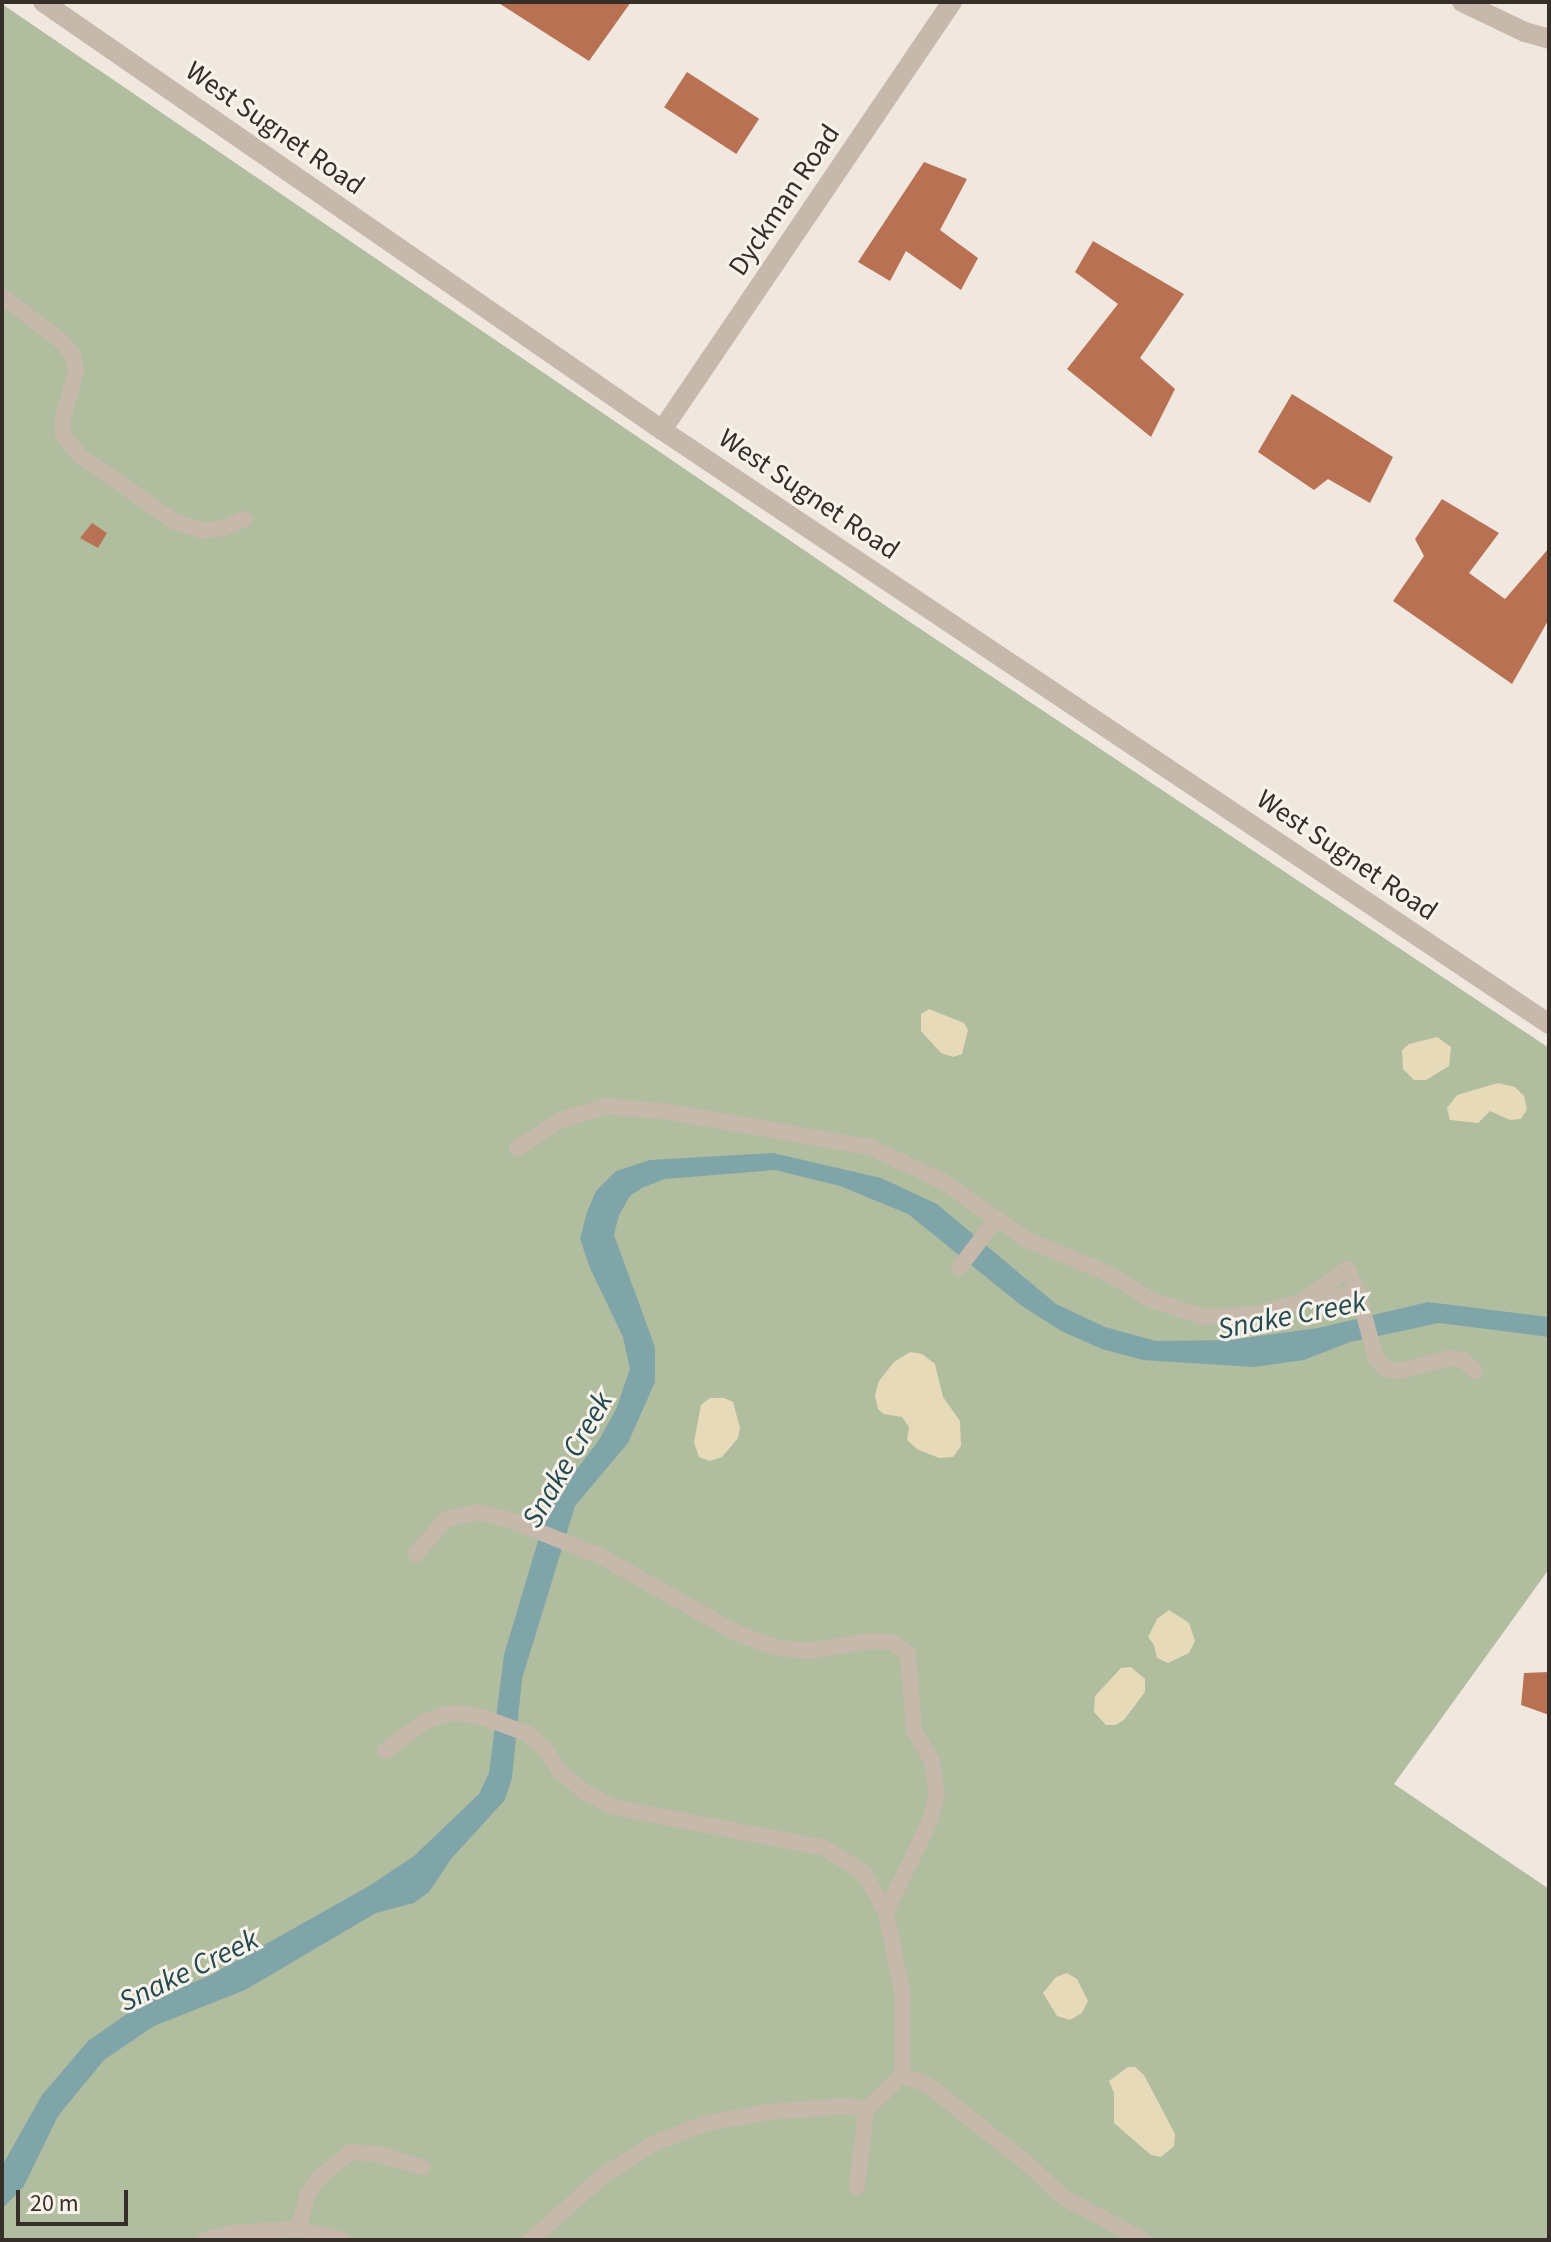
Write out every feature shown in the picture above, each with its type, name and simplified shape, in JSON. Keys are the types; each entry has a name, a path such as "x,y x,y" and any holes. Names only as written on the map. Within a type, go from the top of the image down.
{"street":[{"name":"West Sugnet Road","path":"43,2 662,430 1549,1024"},
{"name":"Dyckman Road","path":"662,430 952,2"},
{"path":"1462,2 1525,32 1549,39"}],"lane":[{"path":"2,296 61,341 73,355 76,371 63,418 63,435 79,455 174,521 203,531 224,528 244,519"},
{"path":"517,1148 561,1120 606,1106 669,1112 870,1147 944,1182 1025,1239 1107,1273 1152,1300 1204,1317 1257,1314 1303,1301 1358,1293"},
{"path":"959,1268 997,1218"},
{"path":"1303,1301 1347,1269 1358,1293 1376,1359 1386,1369 1399,1371 1449,1358 1463,1360 1475,1371"},
{"path":"416,1554 446,1519 478,1512 600,1556 735,1632 773,1647 806,1651 873,1641 894,1643 908,1654 914,1730 932,1761 937,1794 929,1823 886,1912"},
{"path":"385,1751 425,1721 443,1715 460,1713 485,1718 528,1734 547,1751 560,1772 585,1792 613,1807 825,1848 864,1873 886,1912 902,1991 902,2075 866,2110 857,2187"},
{"path":"902,2075 929,2086 1029,2165 1063,2197 1143,2240"},
{"path":"533,2239 605,2174 655,2143 704,2124 768,2112 847,2106 866,2110"},
{"path":"298,2229 308,2194 318,2179 350,2152 378,2154 422,2167"},
{"path":"205,2240 230,2233 298,2229 343,2240"}],"green space":[{"path":"2,4 886,606 1549,1048 1549,1569 1394,1784 1549,1889 1549,2240 2,2240"}],"sand":[{"path":"929,1009 964,1023 968,1030 962,1054 953,1057 941,1053 921,1031 921,1014"},
{"path":"1437,1037 1451,1047 1449,1066 1426,1080 1414,1080 1403,1069 1402,1050 1409,1044"},
{"path":"1498,1083 1515,1087 1524,1096 1527,1109 1521,1119 1510,1120 1490,1111 1478,1123 1450,1120 1447,1108 1457,1095"},
{"path":"910,1352 922,1354 935,1364 943,1397 960,1421 961,1446 953,1457 939,1458 917,1449 907,1440 909,1427 902,1417 884,1414 878,1409 875,1395 879,1381 894,1362"},
{"path":"710,1398 733,1402 740,1428 738,1438 722,1457 710,1461 699,1457 694,1442 701,1405"},
{"path":"1169,1610 1189,1623 1195,1641 1189,1653 1168,1663 1157,1658 1148,1637 1157,1619"},
{"path":"1131,1667 1145,1679 1145,1692 1124,1720 1115,1725 1106,1725 1094,1712 1095,1696 1121,1668"},
{"path":"1067,1973 1077,1979 1088,2001 1082,2013 1070,2020 1057,2016 1043,1993 1056,1977"},
{"path":"1128,2067 1135,2067 1144,2075 1175,2134 1174,2146 1161,2157 1151,2155 1114,2123 1114,2093 1109,2081"}],"water":[{"path":"773,1153 881,1178 937,1204 1056,1304 1105,1327 1156,1341 1231,1340 1318,1328 1428,1302 1549,1317 1549,1337 1439,1323 1350,1342 1304,1360 1253,1367 1143,1360 1102,1349 1061,1331 1022,1306 908,1214 840,1186 775,1170 665,1179 642,1188 630,1196 619,1215 614,1235 655,1347 655,1382 628,1443 575,1506 522,1679 512,1778 505,1800 451,1859 429,1892 414,1903 376,1913 245,1990 154,2026 104,2060 58,2116 24,2186 2,2209 2,2166 42,2095 88,2041 144,2002 209,1976 369,1886 414,1856 479,1794 489,1773 504,1655 543,1524 554,1499 599,1440 616,1409 630,1369 623,1337 590,1268 580,1239 596,1191 616,1171 650,1160"}],"building":[{"path":"497,2 631,2 589,61"},
{"path":"687,72 759,119 736,154 664,107"},
{"path":"924,162 967,179 940,230 978,258 961,290 906,251 890,281 858,262"},
{"path":"1093,241 1184,294 1140,358 1175,389 1151,437 1067,369 1118,304 1075,272"},
{"path":"1292,394 1393,457 1370,503 1328,479 1314,490 1258,452"},
{"path":"1442,499 1499,533 1469,573 1505,599 1549,548 1549,619 1512,684 1393,601 1424,556 1415,539"},
{"path":"92,523 107,533 98,548 80,538"},
{"path":"1549,1672 1549,1715 1521,1705 1524,1673"}],"water label":[{"name":"Snake Creek","path":"1292,1316"},
{"name":"Snake Creek","path":"568,1460"},
{"name":"Snake Creek","path":"189,1971"}]}
